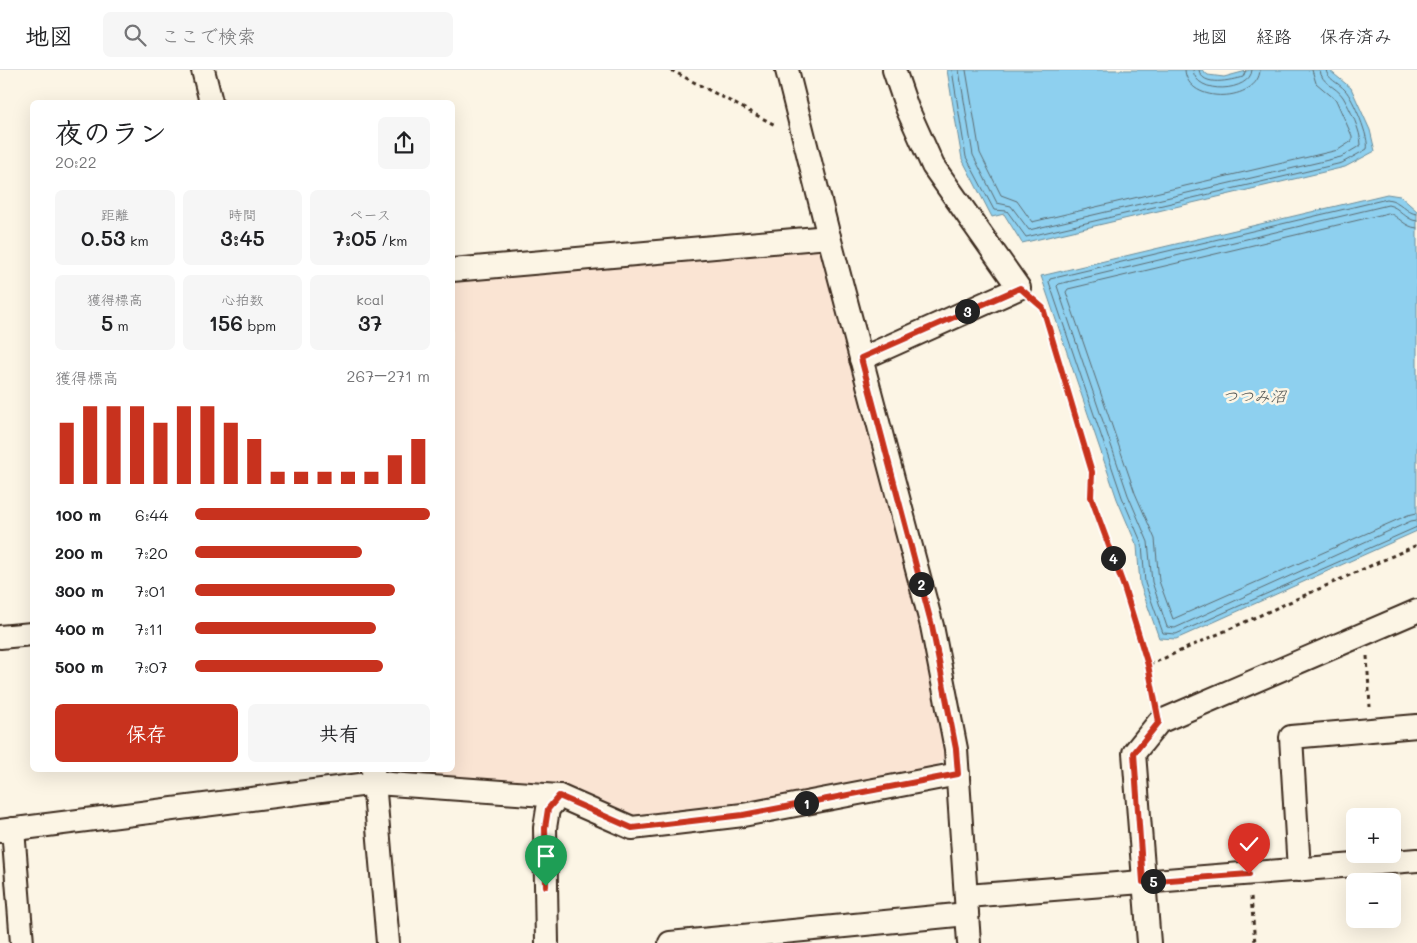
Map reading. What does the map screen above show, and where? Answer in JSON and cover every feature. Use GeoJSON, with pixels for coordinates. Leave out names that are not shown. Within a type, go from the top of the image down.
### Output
{"type":"FeatureCollection","features":[{"type":"Feature","properties":{"kind":"street"},"geometry":{"type":"LineString","coordinates":[[204,70],[209,100]]}},
{"type":"Feature","properties":{"kind":"street"},"geometry":{"type":"LineString","coordinates":[[787,70],[829,237],[932,626],[956,749],[969,943]]}},
{"type":"Feature","properties":{"kind":"street"},"geometry":{"type":"LineString","coordinates":[[861,358],[1020,288],[933,166],[894,70]]}},
{"type":"Feature","properties":{"kind":"street"},"geometry":{"type":"LineString","coordinates":[[455,270],[829,237]]}},
{"type":"Feature","properties":{"kind":"street"},"geometry":{"type":"LineString","coordinates":[[1149,943],[1134,753],[1159,722],[1417,611]]}},
{"type":"Feature","properties":{"kind":"street"},"geometry":{"type":"LineString","coordinates":[[0,637],[30,634]]}},
{"type":"Feature","properties":{"kind":"street"},"geometry":{"type":"LineString","coordinates":[[1299,870],[1291,737],[1417,726]]}},
{"type":"Feature","properties":{"kind":"street"},"geometry":{"type":"LineString","coordinates":[[22,943],[3,828],[374,776],[559,796],[632,828],[743,815],[958,774]]}},
{"type":"Feature","properties":{"kind":"street"},"geometry":{"type":"LineString","coordinates":[[374,776],[388,943]]}},
{"type":"Feature","properties":{"kind":"street"},"geometry":{"type":"LineString","coordinates":[[547,943],[545,828],[548,809],[559,796]]}},
{"type":"Feature","properties":{"kind":"street"},"geometry":{"type":"LineString","coordinates":[[670,943],[1143,882],[1417,860]]}},
{"type":"Feature","properties":{"kind":"path"},"geometry":{"type":"LineString","coordinates":[[671,70],[806,141]]}},
{"type":"Feature","properties":{"kind":"path"},"geometry":{"type":"LineString","coordinates":[[1020,288],[1043,308],[1092,472],[1091,497],[1124,587],[1148,665],[1159,722]]}},
{"type":"Feature","properties":{"kind":"path"},"geometry":{"type":"LineString","coordinates":[[1148,665],[1417,545]]}},
{"type":"Feature","properties":{"kind":"path"},"geometry":{"type":"LineString","coordinates":[[1366,633],[1372,730]]}},
{"type":"Feature","properties":{"kind":"path"},"geometry":{"type":"LineString","coordinates":[[1249,874],[1256,943]]}},
{"type":"Feature","properties":{"kind":"shaded area"},"geometry":{"type":"Polygon","coordinates":[[[816,245],[828,255],[926,630],[949,752],[934,769],[744,804],[633,816],[557,784],[406,774],[402,772],[455,772],[455,276],[816,245]]]}},
{"type":"Feature","properties":{"kind":"water"},"geometry":{"type":"Polygon","coordinates":[[[947,70],[1202,70],[1208,75],[1224,77],[1250,70],[1329,70],[1351,88],[1370,130],[1375,151],[1345,167],[1022,243],[1004,214],[992,217],[962,159],[947,70]]]}},
{"type":"Feature","properties":{"kind":"water","name":"つつみ沼"},"geometry":{"type":"Polygon","coordinates":[[[1387,194],[1400,196],[1417,211],[1417,531],[1176,639],[1159,638],[1140,584],[1137,546],[1117,499],[1041,276],[1387,194]]]}},
{"type":"Feature","properties":{"kind":"route"},"geometry":{"type":"LineString","coordinates":[[546,886],[545,828],[548,809],[559,796],[632,828],[743,815],[958,774],[956,749],[932,626],[861,358],[1020,288],[1043,308],[1092,472],[1091,497],[1124,587],[1148,665],[1159,722],[1134,753],[1143,882],[1249,874]]}}]}
